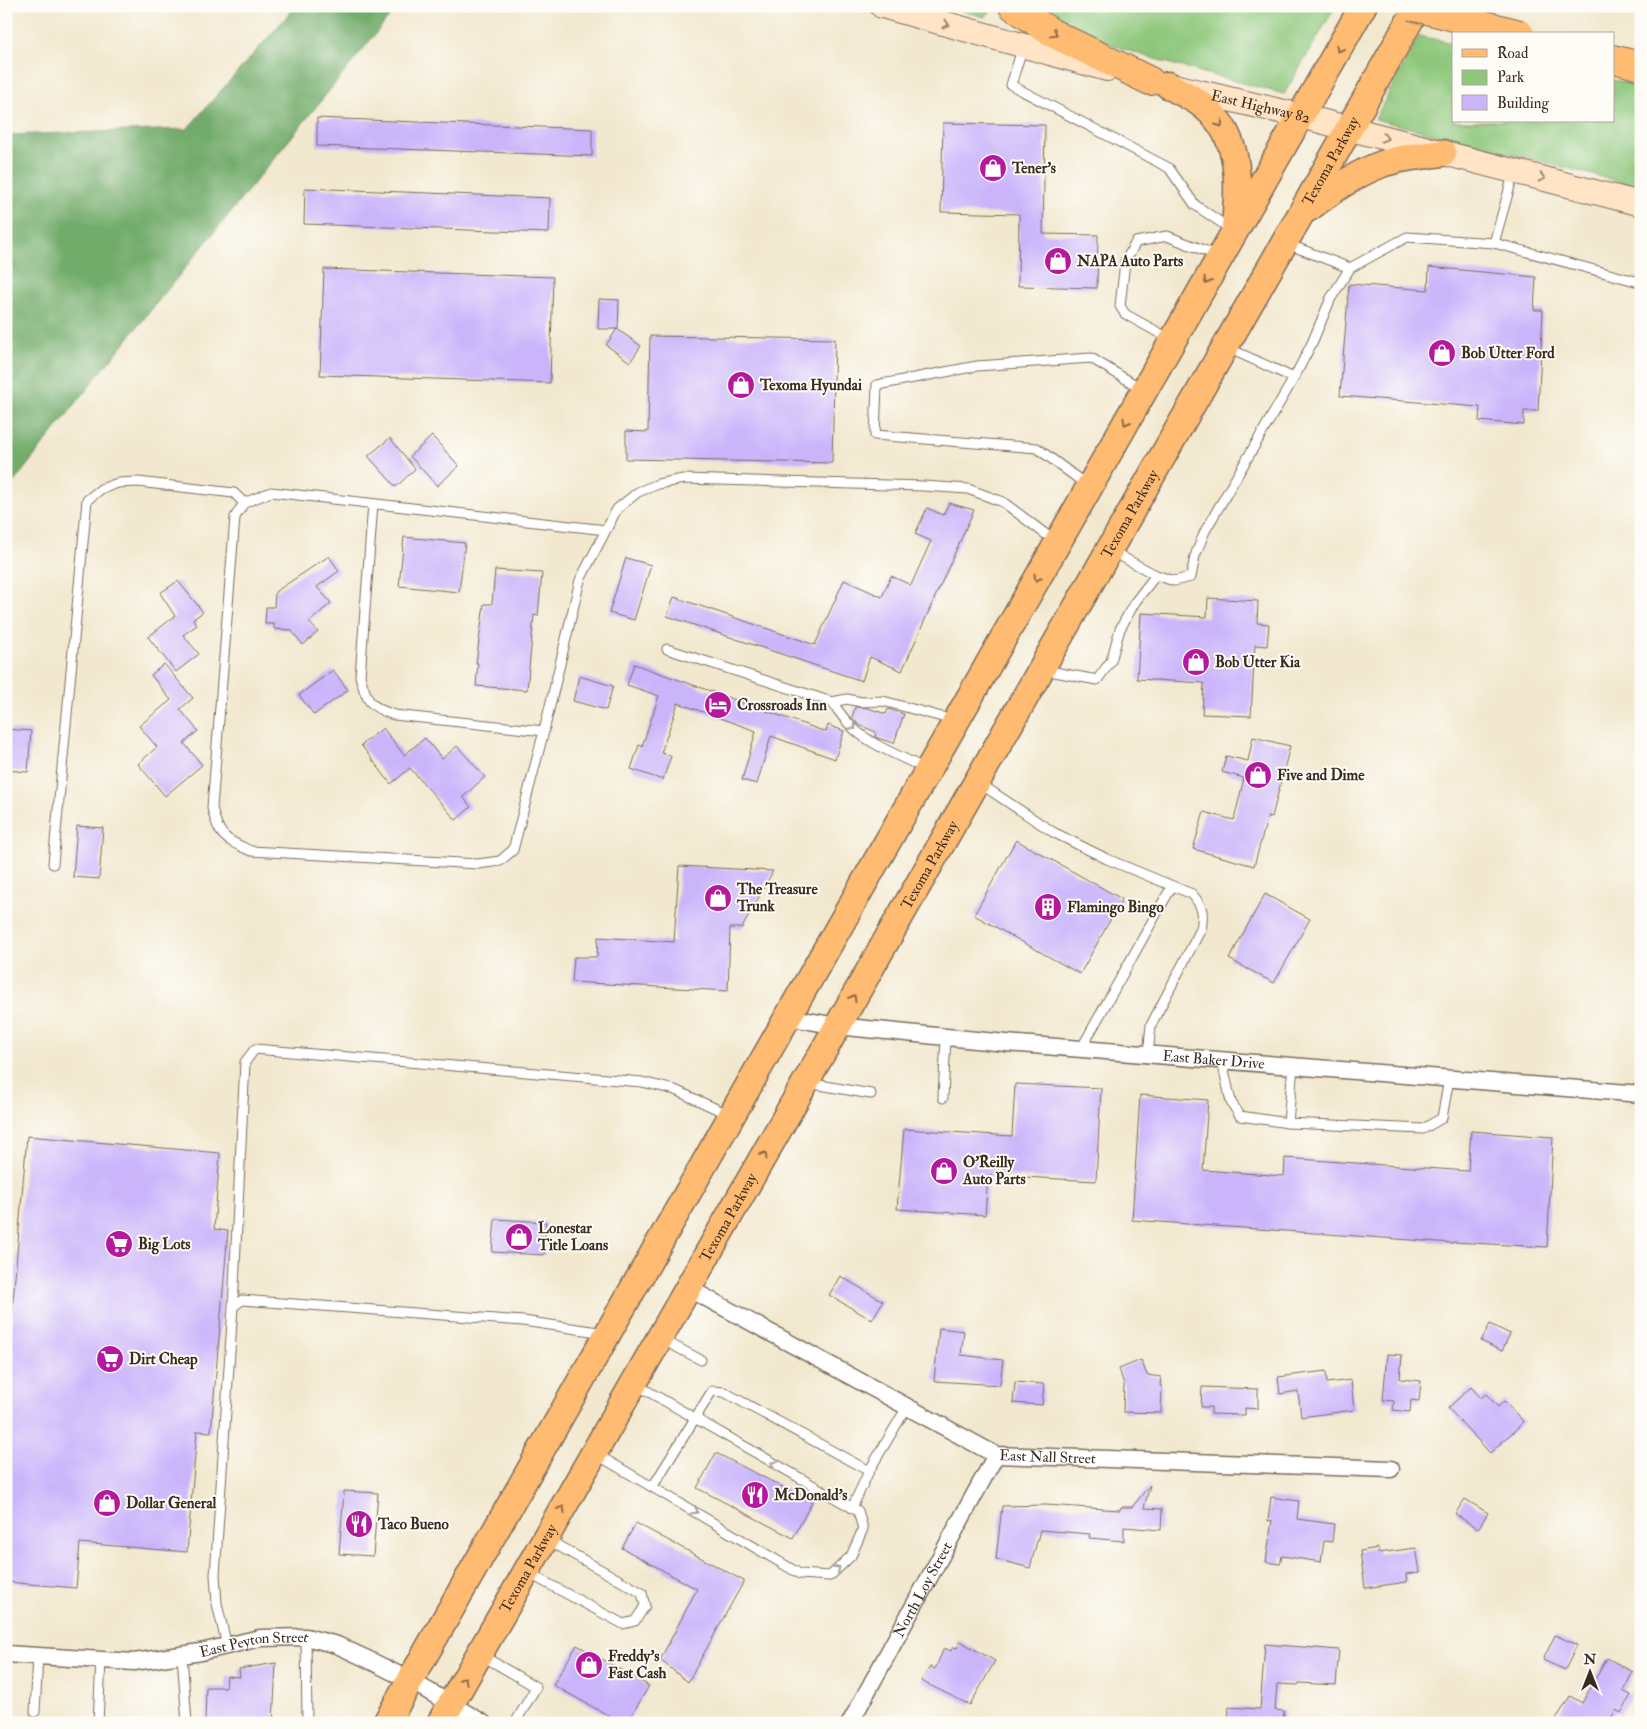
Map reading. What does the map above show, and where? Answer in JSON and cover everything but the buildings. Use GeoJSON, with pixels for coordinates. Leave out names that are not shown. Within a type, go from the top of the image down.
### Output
{"type":"FeatureCollection","features":[{"type":"Feature","properties":{"kind":"highway"},"geometry":{"type":"LineString","coordinates":[[1014,6],[1052,33],[1159,83]]}},
{"type":"Feature","properties":{"kind":"highway"},"geometry":{"type":"LineString","coordinates":[[1410,6],[1512,32]]}},
{"type":"Feature","properties":{"kind":"highway"},"geometry":{"type":"LineString","coordinates":[[1614,59],[1641,66]]}},
{"type":"Feature","properties":{"kind":"main road","name":"East Highway 82"},"geometry":{"type":"LineString","coordinates":[[882,6],[1159,83],[1301,116],[1641,204]]}},
{"type":"Feature","properties":{"kind":"main road"},"geometry":{"type":"LineString","coordinates":[[386,1723],[1363,6]]}},
{"type":"Feature","properties":{"kind":"main road","name":"Texoma Parkway"},"geometry":{"type":"LineString","coordinates":[[445,1714],[1285,243],[1418,6]]}},
{"type":"Feature","properties":{"kind":"main road"},"geometry":{"type":"LineString","coordinates":[[1159,83],[1200,103],[1219,122],[1231,142],[1237,168],[1238,197],[1234,232]]}},
{"type":"Feature","properties":{"kind":"main road"},"geometry":{"type":"LineString","coordinates":[[1302,212],[1356,176],[1382,164],[1405,158],[1443,153]]}},
{"type":"Feature","properties":{"kind":"street","name":"East Baker Drive"},"geometry":{"type":"LineString","coordinates":[[787,1017],[837,1026],[1081,1050],[1641,1094]]}},
{"type":"Feature","properties":{"kind":"street","name":"East Nall Street"},"geometry":{"type":"LineString","coordinates":[[688,1288],[996,1455],[1391,1469]]}},
{"type":"Feature","properties":{"kind":"street","name":"North Loy Street"},"geometry":{"type":"LineString","coordinates":[[850,1723],[996,1455]]}},
{"type":"Feature","properties":{"kind":"street","name":"East Peyton Street"},"geometry":{"type":"LineString","coordinates":[[6,1654],[134,1662],[182,1655],[260,1638],[306,1637],[337,1645],[411,1681],[445,1714],[483,1723]]}},
{"type":"Feature","properties":{"kind":"lane"},"geometry":{"type":"LineString","coordinates":[[1024,46],[1011,85],[1169,168],[1195,205],[1234,232]]}},
{"type":"Feature","properties":{"kind":"lane"},"geometry":{"type":"LineString","coordinates":[[1494,243],[1514,171]]}},
{"type":"Feature","properties":{"kind":"lane"},"geometry":{"type":"LineString","coordinates":[[1173,340],[1125,314],[1120,306],[1125,262],[1136,242],[1167,236],[1220,256]]}},
{"type":"Feature","properties":{"kind":"lane"},"geometry":{"type":"LineString","coordinates":[[1109,550],[1156,575],[1174,581],[1191,577],[1195,556],[1206,531],[1294,378],[1312,343],[1331,298],[1350,268],[1407,236],[1494,243],[1639,282],[1641,275]]}},
{"type":"Feature","properties":{"kind":"lane"},"geometry":{"type":"LineString","coordinates":[[1285,243],[1350,268]]}},
{"type":"Feature","properties":{"kind":"lane"},"geometry":{"type":"LineString","coordinates":[[1225,347],[1294,378]]}},
{"type":"Feature","properties":{"kind":"lane"},"geometry":{"type":"LineString","coordinates":[[1089,487],[1037,448],[875,434],[877,385],[977,366],[1091,358],[1144,390]]}},
{"type":"Feature","properties":{"kind":"lane"},"geometry":{"type":"LineString","coordinates":[[606,530],[271,492],[244,503],[236,516],[212,808],[217,828],[229,841],[251,852],[478,864],[500,861],[512,850],[544,731],[580,580],[617,510],[638,492],[658,484],[683,479],[702,479],[968,488],[1002,502],[1057,542]]}},
{"type":"Feature","properties":{"kind":"lane"},"geometry":{"type":"LineString","coordinates":[[53,864],[87,500],[101,488],[118,483],[138,482],[234,493],[244,503]]}},
{"type":"Feature","properties":{"kind":"lane"},"geometry":{"type":"LineString","coordinates":[[372,504],[360,676],[366,697],[377,709],[394,714],[544,731]]}},
{"type":"Feature","properties":{"kind":"lane"},"geometry":{"type":"LineString","coordinates":[[1041,669],[1097,680],[1111,660],[1120,629],[1135,602],[1156,575]]}},
{"type":"Feature","properties":{"kind":"lane"},"geometry":{"type":"LineString","coordinates":[[667,649],[832,702],[848,699],[861,702],[883,701],[956,721]]}},
{"type":"Feature","properties":{"kind":"lane"},"geometry":{"type":"LineString","coordinates":[[832,702],[854,730],[928,770]]}},
{"type":"Feature","properties":{"kind":"lane"},"geometry":{"type":"LineString","coordinates":[[977,781],[1047,829],[1107,860],[1192,894],[1200,903],[1203,916],[1201,929],[1151,1025],[1148,1055]]}},
{"type":"Feature","properties":{"kind":"lane"},"geometry":{"type":"LineString","coordinates":[[1081,1050],[1172,886]]}},
{"type":"Feature","properties":{"kind":"lane"},"geometry":{"type":"LineString","coordinates":[[943,1098],[946,1037]]}},
{"type":"Feature","properties":{"kind":"lane"},"geometry":{"type":"LineString","coordinates":[[227,1646],[217,1604],[215,1575],[233,1307],[245,1062],[255,1049],[642,1082],[675,1090],[731,1115]]}},
{"type":"Feature","properties":{"kind":"lane"},"geometry":{"type":"LineString","coordinates":[[1222,1061],[1231,1102],[1240,1116],[1288,1123],[1423,1128],[1442,1118],[1449,1079]]}},
{"type":"Feature","properties":{"kind":"lane"},"geometry":{"type":"LineString","coordinates":[[1288,1123],[1292,1066]]}},
{"type":"Feature","properties":{"kind":"lane"},"geometry":{"type":"LineString","coordinates":[[805,1082],[871,1094]]}},
{"type":"Feature","properties":{"kind":"lane"},"geometry":{"type":"LineString","coordinates":[[233,1307],[242,1300],[523,1321],[607,1334]]}},
{"type":"Feature","properties":{"kind":"lane"},"geometry":{"type":"LineString","coordinates":[[659,1338],[701,1360]]}},
{"type":"Feature","properties":{"kind":"lane"},"geometry":{"type":"LineString","coordinates":[[594,1453],[800,1574],[830,1576],[851,1556],[863,1529],[858,1511],[634,1383]]}},
{"type":"Feature","properties":{"kind":"lane"},"geometry":{"type":"LineString","coordinates":[[653,1486],[712,1391],[724,1392],[870,1471]]}},
{"type":"Feature","properties":{"kind":"lane"},"geometry":{"type":"LineString","coordinates":[[852,1508],[870,1471],[907,1407]]}},
{"type":"Feature","properties":{"kind":"lane"},"geometry":{"type":"LineString","coordinates":[[526,1572],[623,1624],[635,1621],[644,1606],[642,1593],[545,1539]]}},
{"type":"Feature","properties":{"kind":"lane"},"geometry":{"type":"LineString","coordinates":[[306,1637],[307,1723]]}},
{"type":"Feature","properties":{"kind":"lane"},"geometry":{"type":"LineString","coordinates":[[479,1654],[536,1688],[515,1723]]}},
{"type":"Feature","properties":{"kind":"lane"},"geometry":{"type":"LineString","coordinates":[[182,1655],[187,1723]]}},
{"type":"Feature","properties":{"kind":"lane"},"geometry":{"type":"LineString","coordinates":[[35,1712],[38,1656]]}},
{"type":"Feature","properties":{"kind":"lane"},"geometry":{"type":"LineString","coordinates":[[98,1723],[101,1660]]}},
{"type":"Feature","properties":{"kind":"green space"},"geometry":{"type":"Polygon","coordinates":[[[296,6],[398,6],[95,379],[6,492],[6,135],[187,129],[296,6]]]}},
{"type":"Feature","properties":{"kind":"green space"},"geometry":{"type":"Polygon","coordinates":[[[943,6],[992,6],[985,17],[943,6]]]}},
{"type":"Feature","properties":{"kind":"green space"},"geometry":{"type":"Polygon","coordinates":[[[1034,6],[1317,6],[1333,11],[1284,94],[1129,51],[1079,31],[1034,6]]]}},
{"type":"Feature","properties":{"kind":"green space"},"geometry":{"type":"Polygon","coordinates":[[[1419,36],[1452,43],[1452,122],[1614,122],[1614,80],[1641,86],[1641,187],[1375,119],[1419,36]]]}},
{"type":"Feature","properties":{"kind":"place","name":"Tener's"},"geometry":{"type":"Point","coordinates":[993,168]}},
{"type":"Feature","properties":{"kind":"place","name":"NAPA Auto Parts"},"geometry":{"type":"Point","coordinates":[1058,261]}},
{"type":"Feature","properties":{"kind":"place","name":"Bob Utter Ford"},"geometry":{"type":"Point","coordinates":[1442,353]}},
{"type":"Feature","properties":{"kind":"place","name":"Texoma Hyundai"},"geometry":{"type":"Point","coordinates":[741,385]}},
{"type":"Feature","properties":{"kind":"place","name":"Bob Utter Kia"},"geometry":{"type":"Point","coordinates":[1196,662]}},
{"type":"Feature","properties":{"kind":"place","name":"Crossroads Inn"},"geometry":{"type":"Point","coordinates":[718,705]}},
{"type":"Feature","properties":{"kind":"place","name":"Five and Dime"},"geometry":{"type":"Point","coordinates":[1258,775]}},
{"type":"Feature","properties":{"kind":"place","name":"The Treasure Trunk"},"geometry":{"type":"Point","coordinates":[718,898]}},
{"type":"Feature","properties":{"kind":"place","name":"Flamingo Bingo"},"geometry":{"type":"Point","coordinates":[1048,907]}},
{"type":"Feature","properties":{"kind":"place","name":"O'Reilly Auto Parts"},"geometry":{"type":"Point","coordinates":[944,1171]}},
{"type":"Feature","properties":{"kind":"place","name":"Lonestar Title Loans"},"geometry":{"type":"Point","coordinates":[519,1237]}},
{"type":"Feature","properties":{"kind":"place","name":"Big Lots"},"geometry":{"type":"Point","coordinates":[119,1244]}},
{"type":"Feature","properties":{"kind":"place","name":"Dirt Cheap"},"geometry":{"type":"Point","coordinates":[110,1359]}},
{"type":"Feature","properties":{"kind":"place","name":"McDonald's"},"geometry":{"type":"Point","coordinates":[755,1495]}},
{"type":"Feature","properties":{"kind":"place","name":"Dollar General"},"geometry":{"type":"Point","coordinates":[107,1503]}},
{"type":"Feature","properties":{"kind":"place","name":"Taco Bueno"},"geometry":{"type":"Point","coordinates":[359,1524]}},
{"type":"Feature","properties":{"kind":"place","name":"Freddy's Fast Cash"},"geometry":{"type":"Point","coordinates":[589,1665]}}]}
